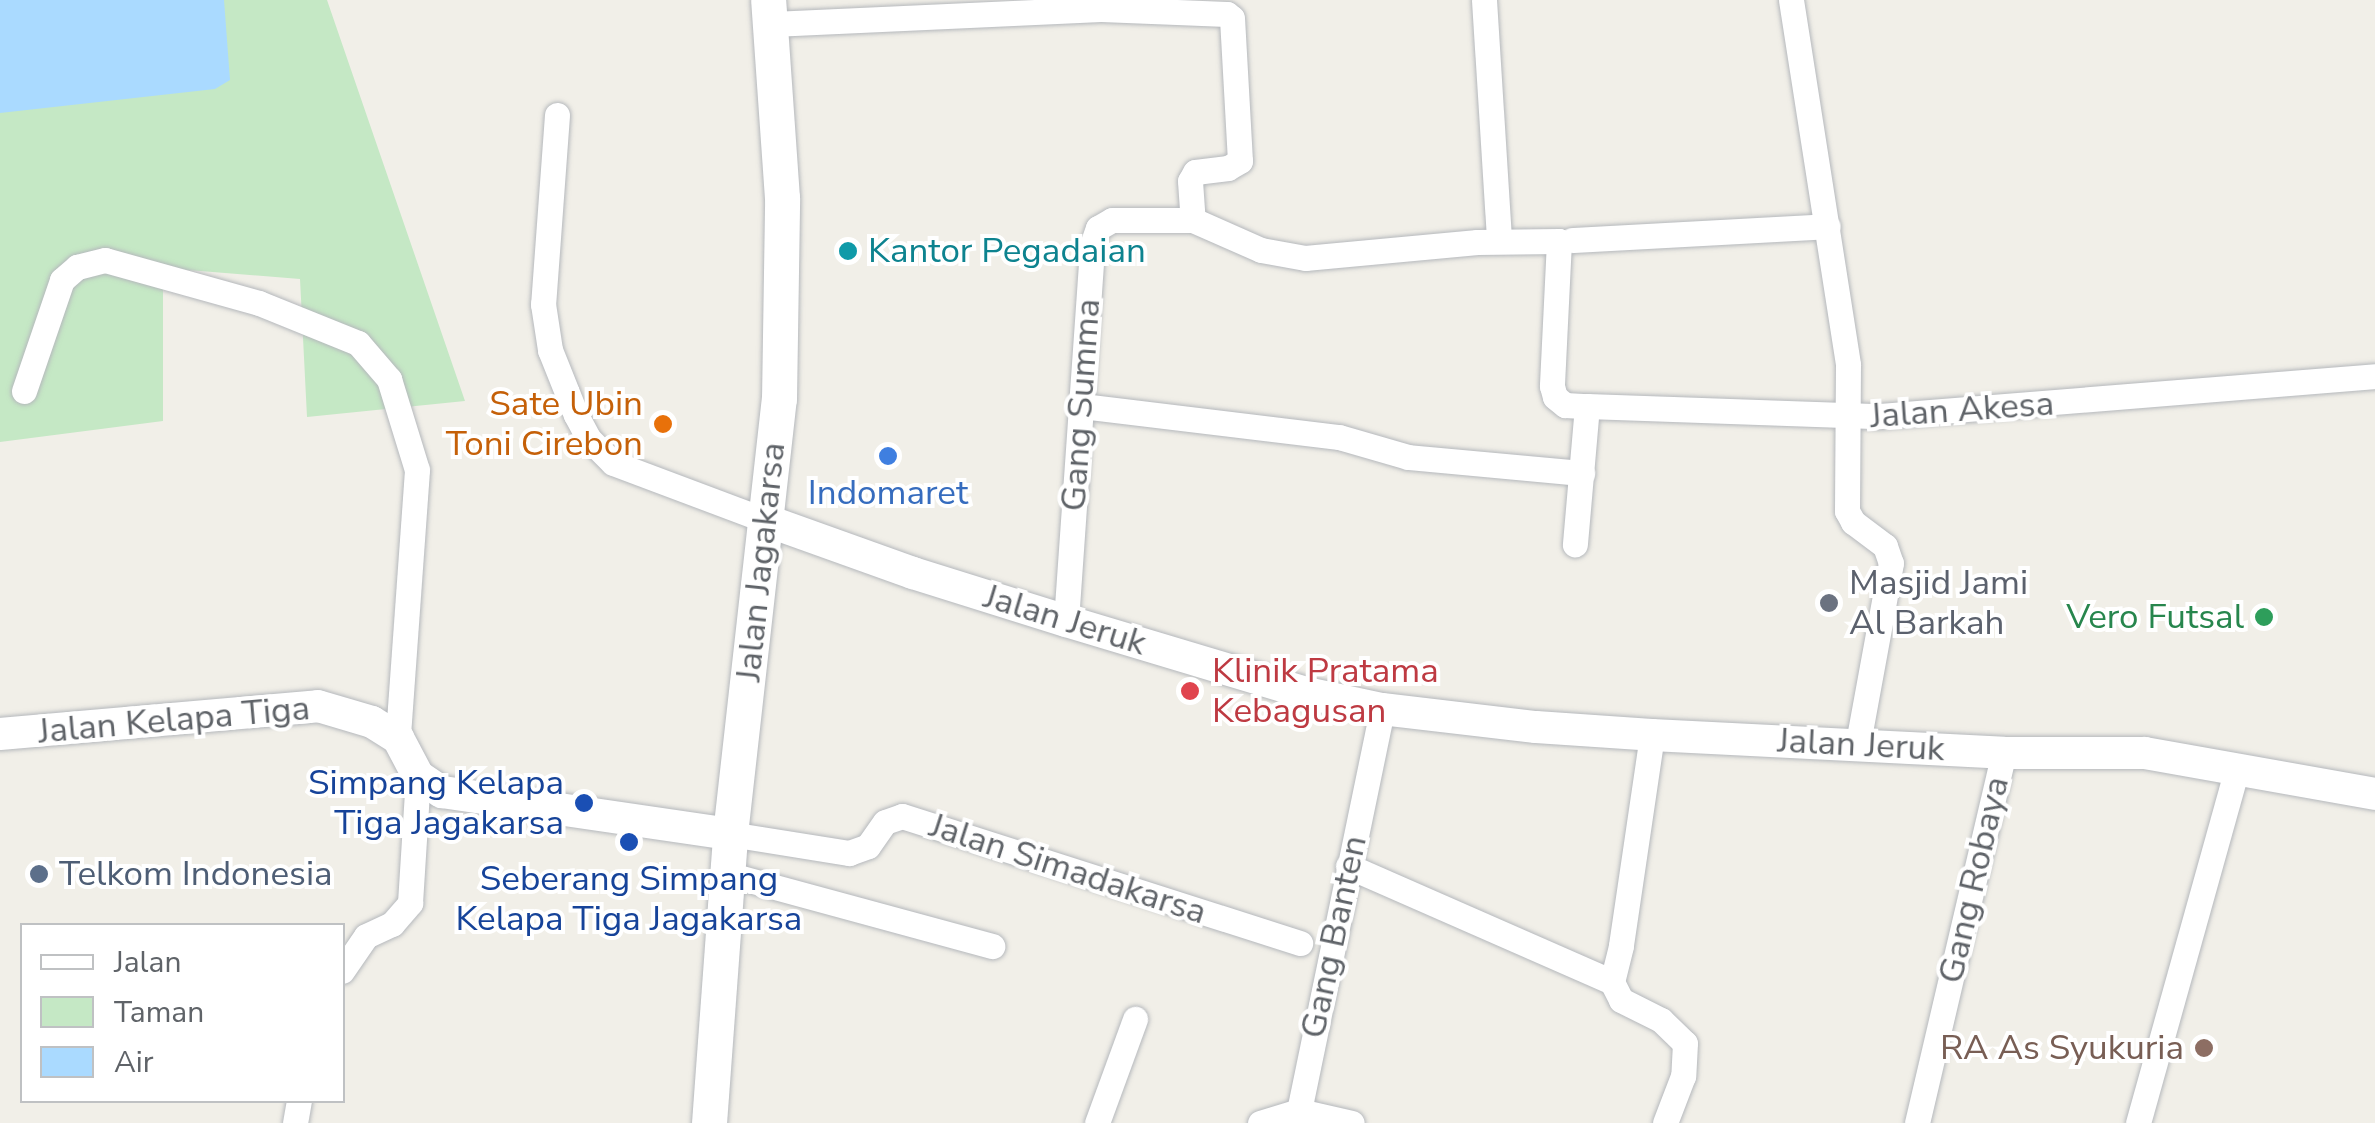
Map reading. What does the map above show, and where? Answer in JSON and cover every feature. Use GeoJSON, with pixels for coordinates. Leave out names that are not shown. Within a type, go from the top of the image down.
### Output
{"type":"FeatureCollection","features":[{"type":"Feature","properties":{"kind":"main road","name":"Jalan Jagakarsa"},"geometry":{"type":"LineString","coordinates":[[709,1123],[726,874],[779,398],[782,283],[770,12]]}},
{"type":"Feature","properties":{"kind":"street"},"geometry":{"type":"LineString","coordinates":[[1484,0],[1500,241]]}},
{"type":"Feature","properties":{"kind":"street","name":"Jalan Akesa"},"geometry":{"type":"LineString","coordinates":[[1791,0],[1848,365],[1850,417],[1975,411],[2375,376]]}},
{"type":"Feature","properties":{"kind":"street"},"geometry":{"type":"LineString","coordinates":[[770,12],[1221,11],[1232,18],[1240,162],[1195,172],[1190,181],[1193,220],[1261,250],[1305,258],[1500,241],[1559,241],[1552,386],[1555,397],[1565,404],[1850,417],[1847,510],[1852,522],[1885,546],[1891,563],[1858,743]]}},
{"type":"Feature","properties":{"kind":"street","name":"Jalan Jeruk"},"geometry":{"type":"LineString","coordinates":[[556,115],[544,304],[550,350],[588,438],[613,464],[913,573],[1306,694],[1382,709],[1536,727],[1652,734],[2004,753],[2145,753],[2375,794]]}},
{"type":"Feature","properties":{"kind":"street","name":"Gang Summa"},"geometry":{"type":"LineString","coordinates":[[1066,621],[1092,245],[1098,228],[1112,220],[1193,220]]}},
{"type":"Feature","properties":{"kind":"street"},"geometry":{"type":"LineString","coordinates":[[1572,240],[1828,226]]}},
{"type":"Feature","properties":{"kind":"street"},"geometry":{"type":"LineString","coordinates":[[24,391],[62,280],[77,267],[105,260],[259,303],[358,343],[389,378],[417,470],[398,738],[418,776],[442,792],[468,798],[730,834]]}},
{"type":"Feature","properties":{"kind":"street"},"geometry":{"type":"LineString","coordinates":[[1082,406],[1339,436],[1408,457],[1582,473]]}},
{"type":"Feature","properties":{"kind":"street"},"geometry":{"type":"LineString","coordinates":[[1575,544],[1587,406]]}},
{"type":"Feature","properties":{"kind":"street","name":"Jalan Kelapa Tiga"},"geometry":{"type":"LineString","coordinates":[[0,734],[318,706],[372,722],[398,738]]}},
{"type":"Feature","properties":{"kind":"street","name":"Gang Banten"},"geometry":{"type":"LineString","coordinates":[[1298,1112],[1382,709]]}},
{"type":"Feature","properties":{"kind":"street"},"geometry":{"type":"LineString","coordinates":[[1652,734],[1612,982],[1621,1000],[1661,1020],[1685,1044],[1683,1076],[1666,1123]]}},
{"type":"Feature","properties":{"kind":"street","name":"Gang Robaya"},"geometry":{"type":"LineString","coordinates":[[1917,1123],[2004,753]]}},
{"type":"Feature","properties":{"kind":"street"},"geometry":{"type":"LineString","coordinates":[[2138,1123],[2237,769]]}},
{"type":"Feature","properties":{"kind":"street"},"geometry":{"type":"LineString","coordinates":[[345,967],[366,936],[392,924],[410,903],[418,776]]}},
{"type":"Feature","properties":{"kind":"street","name":"Jalan Simadakarsa"},"geometry":{"type":"LineString","coordinates":[[730,834],[849,854],[868,846],[884,822],[902,816],[1300,943]]}},
{"type":"Feature","properties":{"kind":"street"},"geometry":{"type":"LineString","coordinates":[[1348,866],[1612,982]]}},
{"type":"Feature","properties":{"kind":"street"},"geometry":{"type":"LineString","coordinates":[[726,874],[992,946]]}},
{"type":"Feature","properties":{"kind":"street"},"geometry":{"type":"LineString","coordinates":[[1097,1123],[1135,1019]]}},
{"type":"Feature","properties":{"kind":"street"},"geometry":{"type":"LineString","coordinates":[[1260,1123],[1298,1112],[1342,1122]]}},
{"type":"Feature","properties":{"kind":"green space"},"geometry":{"type":"Polygon","coordinates":[[[80,0],[327,0],[465,401],[307,417],[300,279],[163,268],[163,421],[0,442],[0,35],[80,0]]]}},
{"type":"Feature","properties":{"kind":"water"},"geometry":{"type":"Polygon","coordinates":[[[0,0],[224,0],[230,80],[215,89],[0,113],[0,0]]]}},
{"type":"Feature","properties":{"kind":"place","name":"Kantor Pegadaian"},"geometry":{"type":"Point","coordinates":[848,251]}},
{"type":"Feature","properties":{"kind":"place","name":"Sate Ubin Toni Cirebon"},"geometry":{"type":"Point","coordinates":[663,424]}},
{"type":"Feature","properties":{"kind":"place","name":"Indomaret"},"geometry":{"type":"Point","coordinates":[888,456]}},
{"type":"Feature","properties":{"kind":"place","name":"Masjid Jami Al Barkah"},"geometry":{"type":"Point","coordinates":[1829,603]}},
{"type":"Feature","properties":{"kind":"place","name":"Vero Futsal"},"geometry":{"type":"Point","coordinates":[2264,617]}},
{"type":"Feature","properties":{"kind":"place","name":"Klinik Pratama Kebagusan"},"geometry":{"type":"Point","coordinates":[1190,691]}},
{"type":"Feature","properties":{"kind":"place","name":"Simpang Kelapa Tiga Jagakarsa"},"geometry":{"type":"Point","coordinates":[584,803]}},
{"type":"Feature","properties":{"kind":"place","name":"Seberang Simpang Kelapa Tiga Jagakarsa"},"geometry":{"type":"Point","coordinates":[629,842]}},
{"type":"Feature","properties":{"kind":"place","name":"Telkom Indonesia"},"geometry":{"type":"Point","coordinates":[39,874]}},
{"type":"Feature","properties":{"kind":"place","name":"RA As Syukuria"},"geometry":{"type":"Point","coordinates":[2204,1048]}}]}
